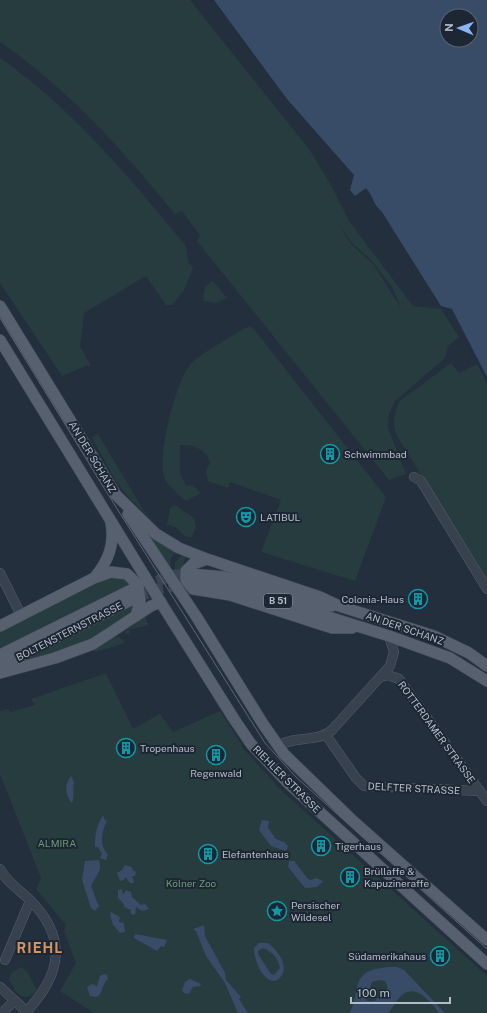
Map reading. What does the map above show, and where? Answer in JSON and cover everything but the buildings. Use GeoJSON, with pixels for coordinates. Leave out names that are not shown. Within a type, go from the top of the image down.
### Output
{"type":"FeatureCollection","features":[{"type":"Feature","properties":{"kind":"main road","name":"AN DER SCHANZ"},"geometry":{"type":"LineString","coordinates":[[0,306],[116,495],[156,534],[179,548],[207,559],[320,597],[339,606],[417,630],[470,653],[487,666]]}},
{"type":"Feature","properties":{"kind":"main road","name":"AN DER SCHANZ"},"geometry":{"type":"LineString","coordinates":[[0,340],[108,515]]}},
{"type":"Feature","properties":{"kind":"main road","name":"RIEHLER STRASSE"},"geometry":{"type":"LineString","coordinates":[[116,495],[196,616],[278,746],[303,773],[351,819],[487,940]]}},
{"type":"Feature","properties":{"kind":"main road","name":"RIEHLER STRASSE"},"geometry":{"type":"LineString","coordinates":[[108,515],[234,719],[258,753],[289,784],[487,964]]}},
{"type":"Feature","properties":{"kind":"main road"},"geometry":{"type":"LineString","coordinates":[[94,578],[105,565],[113,543],[108,515]]}},
{"type":"Feature","properties":{"kind":"main road","name":"AN DER SCHANZ"},"geometry":{"type":"LineString","coordinates":[[207,559],[188,566],[185,575],[189,585],[193,589],[230,595],[332,628],[364,628]]}},
{"type":"Feature","properties":{"kind":"main road"},"geometry":{"type":"LineString","coordinates":[[0,626],[94,578],[112,572],[119,572],[133,579],[140,592],[140,600],[136,616]]}},
{"type":"Feature","properties":{"kind":"main road","name":"AN DER SCHANZ"},"geometry":{"type":"LineString","coordinates":[[339,606],[317,604],[225,577],[191,578],[229,586],[407,642],[450,658],[473,670],[487,681]]}},
{"type":"Feature","properties":{"kind":"main road"},"geometry":{"type":"LineString","coordinates":[[196,616],[197,602],[200,597],[207,592]]}},
{"type":"Feature","properties":{"kind":"main road","name":"BOLTENSTERNSTRASSE"},"geometry":{"type":"LineString","coordinates":[[0,655],[136,593],[0,666]]}},
{"type":"Feature","properties":{"kind":"main road","name":"BOLTENSTERNSTRASSE"},"geometry":{"type":"LineString","coordinates":[[0,673],[56,658],[93,644],[136,616],[161,602]]}},
{"type":"Feature","properties":{"kind":"main road"},"geometry":{"type":"LineString","coordinates":[[407,642],[419,642],[421,639],[421,634],[417,630]]}},
{"type":"Feature","properties":{"kind":"street"},"geometry":{"type":"LineString","coordinates":[[414,477],[421,481],[487,589]]}},
{"type":"Feature","properties":{"kind":"street"},"geometry":{"type":"LineString","coordinates":[[0,573],[21,615]]}},
{"type":"Feature","properties":{"kind":"street"},"geometry":{"type":"LineString","coordinates":[[278,746],[291,740],[326,735],[381,678],[390,666],[394,652],[389,636]]}},
{"type":"Feature","properties":{"kind":"street","name":"ROTTERDAMER STRASSE"},"geometry":{"type":"LineString","coordinates":[[381,678],[388,675],[399,679],[487,801]]}},
{"type":"Feature","properties":{"kind":"street","name":"DELFTER STRASSE"},"geometry":{"type":"LineString","coordinates":[[326,735],[356,778],[364,786],[480,792]]}},
{"type":"Feature","properties":{"kind":"street"},"geometry":{"type":"LineString","coordinates":[[0,869],[6,878],[30,900],[49,926],[54,936],[57,950],[55,963],[48,984],[39,998],[26,1012],[0,987]]}},
{"type":"Feature","properties":{"kind":"street"},"geometry":{"type":"LineString","coordinates":[[6,957],[30,900]]}},
{"type":"Feature","properties":{"kind":"street"},"geometry":{"type":"LineString","coordinates":[[2,1013],[14,1001]]}},
{"type":"Feature","properties":{"kind":"green space"},"geometry":{"type":"Polygon","coordinates":[[[0,0],[190,0],[309,149],[331,185],[349,221],[413,306],[441,309],[459,337],[448,346],[445,358],[395,401],[389,414],[388,428],[406,474],[389,480],[197,241],[200,235],[182,211],[175,214],[115,144],[72,100],[25,60],[0,42],[0,0]],[[338,223],[351,244],[373,264],[401,308],[392,287],[372,261],[352,243],[338,223]]]}},
{"type":"Feature","properties":{"kind":"green space"},"geometry":{"type":"Polygon","coordinates":[[[0,58],[52,99],[122,170],[186,246],[188,261],[193,268],[184,290],[172,305],[166,305],[146,276],[84,313],[80,347],[91,366],[86,366],[62,376],[0,283],[0,58]]]}},
{"type":"Feature","properties":{"kind":"green space"},"geometry":{"type":"Polygon","coordinates":[[[213,281],[227,298],[216,303],[203,301],[205,286],[213,281]]]}},
{"type":"Feature","properties":{"kind":"green space"},"geometry":{"type":"Polygon","coordinates":[[[250,327],[253,328],[386,497],[355,581],[261,552],[281,500],[230,482],[228,488],[208,481],[206,471],[210,463],[206,454],[199,449],[180,445],[180,473],[186,486],[192,485],[201,493],[186,501],[173,490],[165,480],[163,452],[165,436],[179,386],[190,365],[207,351],[243,329],[250,327]]]}},
{"type":"Feature","properties":{"kind":"green space"},"geometry":{"type":"Polygon","coordinates":[[[451,363],[459,373],[477,364],[487,384],[487,582],[396,434],[394,425],[396,409],[400,401],[451,363]]]}},
{"type":"Feature","properties":{"kind":"green space"},"geometry":{"type":"Polygon","coordinates":[[[98,434],[144,511],[158,526],[130,499],[116,481],[92,438],[98,434]]]}},
{"type":"Feature","properties":{"kind":"green space"},"geometry":{"type":"Polygon","coordinates":[[[175,505],[194,518],[196,527],[191,538],[187,537],[171,525],[167,525],[170,508],[175,505]]]}},
{"type":"Feature","properties":{"kind":"green space"},"geometry":{"type":"Polygon","coordinates":[[[140,525],[176,551],[171,558],[170,572],[140,525]]]}},
{"type":"Feature","properties":{"kind":"green space"},"geometry":{"type":"Polygon","coordinates":[[[182,554],[186,556],[182,569],[175,570],[175,563],[182,554]]]}},
{"type":"Feature","properties":{"kind":"green space"},"geometry":{"type":"Polygon","coordinates":[[[123,575],[133,585],[0,651],[0,630],[103,577],[123,575]]]}},
{"type":"Feature","properties":{"kind":"green space"},"geometry":{"type":"Polygon","coordinates":[[[136,602],[131,613],[88,644],[3,668],[136,602]]]}},
{"type":"Feature","properties":{"kind":"green space"},"geometry":{"type":"Polygon","coordinates":[[[145,616],[148,625],[129,630],[130,635],[124,633],[145,616]]]}},
{"type":"Feature","properties":{"kind":"green space"},"geometry":{"type":"Polygon","coordinates":[[[119,636],[125,643],[95,652],[94,650],[119,636]]]}},
{"type":"Feature","properties":{"kind":"green space","name":"Kölner Zoo"},"geometry":{"type":"Polygon","coordinates":[[[106,673],[133,729],[160,714],[173,732],[220,711],[242,745],[241,746],[280,789],[487,976],[487,1013],[94,1013],[60,991],[76,963],[64,931],[66,925],[36,889],[41,878],[0,774],[0,711],[9,709],[10,712],[35,705],[31,699],[106,673]]]}},
{"type":"Feature","properties":{"kind":"green space"},"geometry":{"type":"Polygon","coordinates":[[[21,967],[27,971],[37,990],[28,997],[21,996],[14,990],[9,979],[11,973],[21,967]]]}},
{"type":"Feature","properties":{"kind":"water"},"geometry":{"type":"Polygon","coordinates":[[[214,0],[487,0],[487,377],[452,309],[441,306],[382,212],[376,206],[369,191],[366,188],[355,196],[350,190],[354,175],[287,99],[214,0]]]}},
{"type":"Feature","properties":{"kind":"water"},"geometry":{"type":"Polygon","coordinates":[[[71,776],[74,782],[72,803],[66,790],[67,783],[71,776]]]}},
{"type":"Feature","properties":{"kind":"water"},"geometry":{"type":"Polygon","coordinates":[[[104,816],[104,819],[107,821],[102,834],[102,843],[108,855],[106,860],[100,858],[102,854],[98,847],[95,847],[97,828],[102,817],[104,816]]]}},
{"type":"Feature","properties":{"kind":"water"},"geometry":{"type":"Polygon","coordinates":[[[262,820],[269,821],[268,828],[276,839],[284,842],[288,846],[286,851],[271,846],[259,830],[262,820]]]}},
{"type":"Feature","properties":{"kind":"water"},"geometry":{"type":"Polygon","coordinates":[[[99,860],[99,871],[91,886],[100,907],[98,907],[95,911],[91,908],[82,880],[85,861],[99,860]]]}},
{"type":"Feature","properties":{"kind":"water"},"geometry":{"type":"Polygon","coordinates":[[[289,861],[294,861],[308,879],[311,880],[316,878],[323,881],[317,887],[305,888],[288,867],[289,861]]]}},
{"type":"Feature","properties":{"kind":"water"},"geometry":{"type":"Polygon","coordinates":[[[125,865],[132,867],[132,869],[136,872],[135,876],[132,876],[134,882],[131,884],[125,877],[124,880],[120,881],[117,873],[122,870],[125,865]]]}},
{"type":"Feature","properties":{"kind":"water"},"geometry":{"type":"Polygon","coordinates":[[[122,889],[123,895],[126,890],[131,892],[132,897],[141,905],[145,904],[149,909],[142,911],[136,907],[135,915],[131,914],[131,910],[124,907],[124,904],[118,898],[118,890],[122,889]]]}},
{"type":"Feature","properties":{"kind":"water"},"geometry":{"type":"Polygon","coordinates":[[[111,912],[120,917],[119,922],[124,923],[125,932],[120,933],[113,925],[110,914],[111,912]]]}},
{"type":"Feature","properties":{"kind":"water"},"geometry":{"type":"Polygon","coordinates":[[[204,925],[205,936],[225,973],[226,980],[241,997],[239,999],[248,1013],[238,1013],[225,983],[206,956],[196,931],[193,929],[204,925]]]}},
{"type":"Feature","properties":{"kind":"water"},"geometry":{"type":"Polygon","coordinates":[[[135,934],[167,940],[164,947],[161,946],[157,951],[134,938],[135,934]]]}},
{"type":"Feature","properties":{"kind":"water"},"geometry":{"type":"Polygon","coordinates":[[[259,943],[268,943],[277,951],[284,967],[283,973],[275,981],[270,980],[262,973],[255,957],[254,948],[259,943]],[[263,948],[258,951],[258,954],[271,974],[274,975],[280,968],[278,962],[269,951],[263,948]]]}},
{"type":"Feature","properties":{"kind":"water"},"geometry":{"type":"Polygon","coordinates":[[[397,967],[404,970],[445,1013],[439,1013],[428,999],[423,995],[412,991],[402,995],[388,1013],[350,1013],[362,976],[367,972],[376,969],[397,967]],[[380,980],[372,982],[366,1000],[367,1001],[375,1001],[386,992],[387,987],[385,981],[380,980]]]}},
{"type":"Feature","properties":{"kind":"water"},"geometry":{"type":"Polygon","coordinates":[[[104,974],[107,975],[108,979],[104,984],[101,993],[97,997],[90,996],[87,987],[92,984],[97,986],[100,976],[104,974]]]}},
{"type":"Feature","properties":{"kind":"water"},"geometry":{"type":"Polygon","coordinates":[[[190,979],[201,984],[200,986],[193,987],[189,994],[184,993],[182,990],[185,982],[190,979]]]}},
{"type":"Feature","properties":{"kind":"tunnel"},"geometry":{"type":"LineString","coordinates":[[141,586],[175,575],[191,574]]}},
{"type":"Feature","properties":{"kind":"tunnel"},"geometry":{"type":"LineString","coordinates":[[137,597],[159,589],[192,582]]}},
{"type":"Feature","properties":{"kind":"tram line"},"geometry":{"type":"LineString","coordinates":[[0,318],[104,488],[265,743],[296,777],[487,949]]}},
{"type":"Feature","properties":{"kind":"place","name":"Schwimmbad"},"geometry":{"type":"Point","coordinates":[330,454]}},
{"type":"Feature","properties":{"kind":"place","name":"LATIBUL"},"geometry":{"type":"Point","coordinates":[246,517]}},
{"type":"Feature","properties":{"kind":"place","name":"Colonia-Haus"},"geometry":{"type":"Point","coordinates":[418,599]}},
{"type":"Feature","properties":{"kind":"place","name":"Tropenhaus"},"geometry":{"type":"Point","coordinates":[126,748]}},
{"type":"Feature","properties":{"kind":"place","name":"Regenwald"},"geometry":{"type":"Point","coordinates":[216,755]}},
{"type":"Feature","properties":{"kind":"place","name":"Tigerhaus"},"geometry":{"type":"Point","coordinates":[321,846]}},
{"type":"Feature","properties":{"kind":"place","name":"Elefantenhaus"},"geometry":{"type":"Point","coordinates":[208,854]}},
{"type":"Feature","properties":{"kind":"place","name":"Brüllaffe & Kapuzineraffe"},"geometry":{"type":"Point","coordinates":[350,877]}},
{"type":"Feature","properties":{"kind":"place","name":"Persischer Wildesel"},"geometry":{"type":"Point","coordinates":[277,911]}},
{"type":"Feature","properties":{"kind":"place","name":"Südamerikahaus"},"geometry":{"type":"Point","coordinates":[440,956]}},
{"type":"Feature","properties":{"kind":"district","name":"RIEHL"},"geometry":{"type":"Point","coordinates":[40,948]}},
{"type":"Feature","properties":{"kind":"park label","name":"ALMIRA"},"geometry":{"type":"Point","coordinates":[57,843]}}]}
